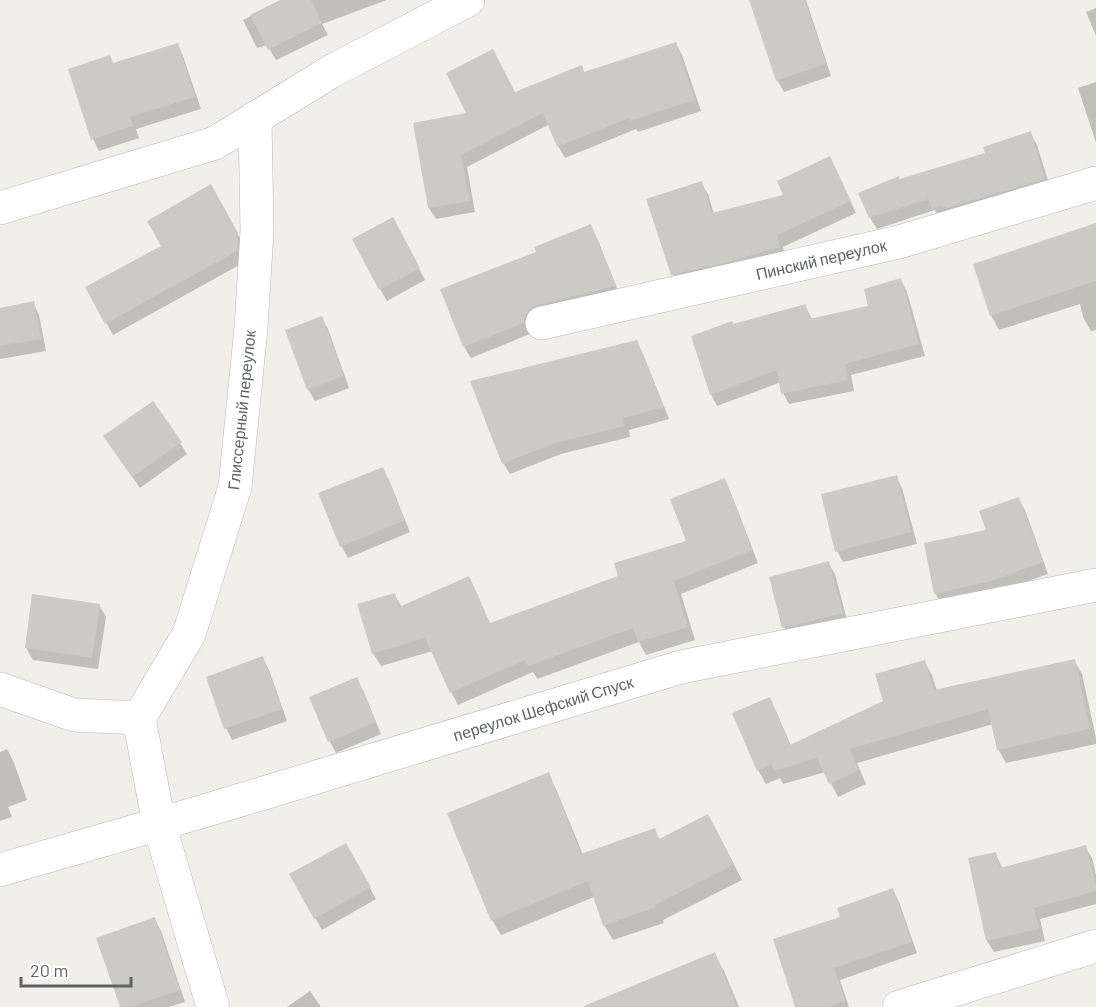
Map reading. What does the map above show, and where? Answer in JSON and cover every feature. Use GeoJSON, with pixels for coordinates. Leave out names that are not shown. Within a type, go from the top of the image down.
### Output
{"type":"FeatureCollection","features":[{"type":"Feature","properties":{"kind":"street"},"geometry":{"type":"LineString","coordinates":[[0,208],[215,143],[332,71],[468,0]]}},
{"type":"Feature","properties":{"kind":"street","name":"Глиссерный переулок"},"geometry":{"type":"LineString","coordinates":[[139,718],[189,634],[235,487],[258,231],[255,118]]}},
{"type":"Feature","properties":{"kind":"street","name":"Пинский переулок"},"geometry":{"type":"LineString","coordinates":[[542,323],[899,242],[1096,183]]}},
{"type":"Feature","properties":{"kind":"street","name":"переулок Шефский Спуск"},"geometry":{"type":"LineString","coordinates":[[0,870],[681,667],[1096,585]]}},
{"type":"Feature","properties":{"kind":"street"},"geometry":{"type":"LineString","coordinates":[[0,689],[74,715],[139,718],[159,824],[213,1007]]}},
{"type":"Feature","properties":{"kind":"street"},"geometry":{"type":"LineString","coordinates":[[899,1007],[1096,946]]}},
{"type":"Feature","properties":{"kind":"building"},"geometry":{"type":"Polygon","coordinates":[[[280,0],[311,0],[322,23],[268,50],[250,15],[280,0]]]}},
{"type":"Feature","properties":{"kind":"building"},"geometry":{"type":"Polygon","coordinates":[[[749,0],[805,0],[826,64],[776,81],[749,0]]]}},
{"type":"Feature","properties":{"kind":"building"},"geometry":{"type":"Polygon","coordinates":[[[676,42],[695,100],[630,121],[629,118],[557,147],[543,113],[461,155],[470,201],[428,208],[413,123],[466,113],[446,73],[493,49],[515,92],[582,65],[584,72],[676,42]]]}},
{"type":"Feature","properties":{"kind":"building"},"geometry":{"type":"Polygon","coordinates":[[[178,43],[195,97],[130,117],[133,126],[91,140],[68,69],[110,55],[113,63],[178,43]]]}},
{"type":"Feature","properties":{"kind":"building"},"geometry":{"type":"Polygon","coordinates":[[[1031,131],[1045,179],[946,208],[941,205],[932,209],[928,199],[869,218],[858,193],[899,176],[900,179],[985,153],[983,147],[1031,131]]]}},
{"type":"Feature","properties":{"kind":"building"},"geometry":{"type":"Polygon","coordinates":[[[830,156],[851,201],[777,235],[780,247],[671,275],[646,199],[702,181],[712,213],[783,195],[777,181],[830,156]]]}},
{"type":"Feature","properties":{"kind":"building"},"geometry":{"type":"Polygon","coordinates":[[[211,184],[238,233],[237,251],[105,324],[85,287],[161,246],[147,221],[211,184]]]}},
{"type":"Feature","properties":{"kind":"building"},"geometry":{"type":"Polygon","coordinates":[[[393,217],[420,268],[379,290],[352,239],[393,217]]]}},
{"type":"Feature","properties":{"kind":"building"},"geometry":{"type":"Polygon","coordinates":[[[1096,223],[1096,281],[990,316],[973,264],[1096,223]]]}},
{"type":"Feature","properties":{"kind":"building"},"geometry":{"type":"Polygon","coordinates":[[[591,224],[616,286],[537,305],[529,310],[524,317],[524,323],[463,347],[440,289],[536,252],[534,247],[591,224]]]}},
{"type":"Feature","properties":{"kind":"building"},"geometry":{"type":"Polygon","coordinates":[[[901,278],[919,344],[845,364],[848,380],[781,394],[777,370],[710,395],[691,336],[732,321],[733,324],[806,304],[809,319],[868,306],[864,289],[901,278]]]}},
{"type":"Feature","properties":{"kind":"building"},"geometry":{"type":"Polygon","coordinates":[[[34,301],[41,339],[0,346],[0,308],[34,301]]]}},
{"type":"Feature","properties":{"kind":"building"},"geometry":{"type":"Polygon","coordinates":[[[322,316],[344,376],[307,390],[285,330],[322,316]]]}},
{"type":"Feature","properties":{"kind":"building"},"geometry":{"type":"Polygon","coordinates":[[[637,340],[664,407],[623,418],[625,426],[555,443],[502,464],[470,381],[637,340]]]}},
{"type":"Feature","properties":{"kind":"building"},"geometry":{"type":"Polygon","coordinates":[[[153,401],[182,442],[132,477],[103,436],[153,401]]]}},
{"type":"Feature","properties":{"kind":"building"},"geometry":{"type":"Polygon","coordinates":[[[383,467],[405,520],[340,547],[318,493],[383,467]]]}},
{"type":"Feature","properties":{"kind":"building"},"geometry":{"type":"Polygon","coordinates":[[[897,475],[911,532],[835,552],[821,494],[897,475]]]}},
{"type":"Feature","properties":{"kind":"building"},"geometry":{"type":"Polygon","coordinates":[[[725,478],[752,550],[674,581],[688,627],[638,642],[633,628],[528,666],[525,660],[450,693],[425,638],[372,654],[357,604],[395,593],[399,607],[469,576],[490,623],[618,576],[614,563],[686,541],[670,499],[725,478]]]}},
{"type":"Feature","properties":{"kind":"building"},"geometry":{"type":"Polygon","coordinates":[[[1019,497],[1043,562],[991,581],[934,594],[924,543],[986,530],[979,511],[1019,497]]]}},
{"type":"Feature","properties":{"kind":"building"},"geometry":{"type":"Polygon","coordinates":[[[829,561],[843,613],[782,628],[769,577],[829,561]]]}},
{"type":"Feature","properties":{"kind":"building"},"geometry":{"type":"Polygon","coordinates":[[[32,594],[100,604],[92,658],[25,648],[32,594]]]}},
{"type":"Feature","properties":{"kind":"building"},"geometry":{"type":"Polygon","coordinates":[[[263,656],[282,709],[224,729],[206,677],[263,656]]]}},
{"type":"Feature","properties":{"kind":"building"},"geometry":{"type":"Polygon","coordinates":[[[1075,659],[1090,729],[997,750],[988,709],[850,749],[859,770],[829,784],[817,758],[774,771],[771,764],[757,771],[732,713],[770,697],[790,745],[883,701],[875,674],[925,660],[934,690],[1075,659]]]}},
{"type":"Feature","properties":{"kind":"building"},"geometry":{"type":"Polygon","coordinates":[[[357,677],[376,722],[328,742],[309,697],[357,677]]]}},
{"type":"Feature","properties":{"kind":"building"},"geometry":{"type":"Polygon","coordinates":[[[549,772],[581,854],[655,828],[659,839],[708,814],[734,864],[655,905],[656,907],[603,926],[588,881],[491,921],[447,813],[549,772]]]}},
{"type":"Feature","properties":{"kind":"building"},"geometry":{"type":"Polygon","coordinates":[[[346,843],[371,887],[314,919],[289,874],[346,843]]]}},
{"type":"Feature","properties":{"kind":"building"},"geometry":{"type":"Polygon","coordinates":[[[1086,845],[1096,891],[1034,908],[1039,929],[986,941],[968,858],[996,852],[1000,868],[1086,845]]]}},
{"type":"Feature","properties":{"kind":"building"},"geometry":{"type":"Polygon","coordinates":[[[893,888],[912,942],[834,968],[845,1001],[828,1007],[795,1007],[773,939],[840,917],[837,908],[893,888]]]}},
{"type":"Feature","properties":{"kind":"building"},"geometry":{"type":"Polygon","coordinates":[[[155,917],[180,990],[129,1007],[120,1007],[96,938],[155,917]]]}},
{"type":"Feature","properties":{"kind":"building"},"geometry":{"type":"Polygon","coordinates":[[[715,952],[737,1007],[584,1006],[715,952]]]}}]}
